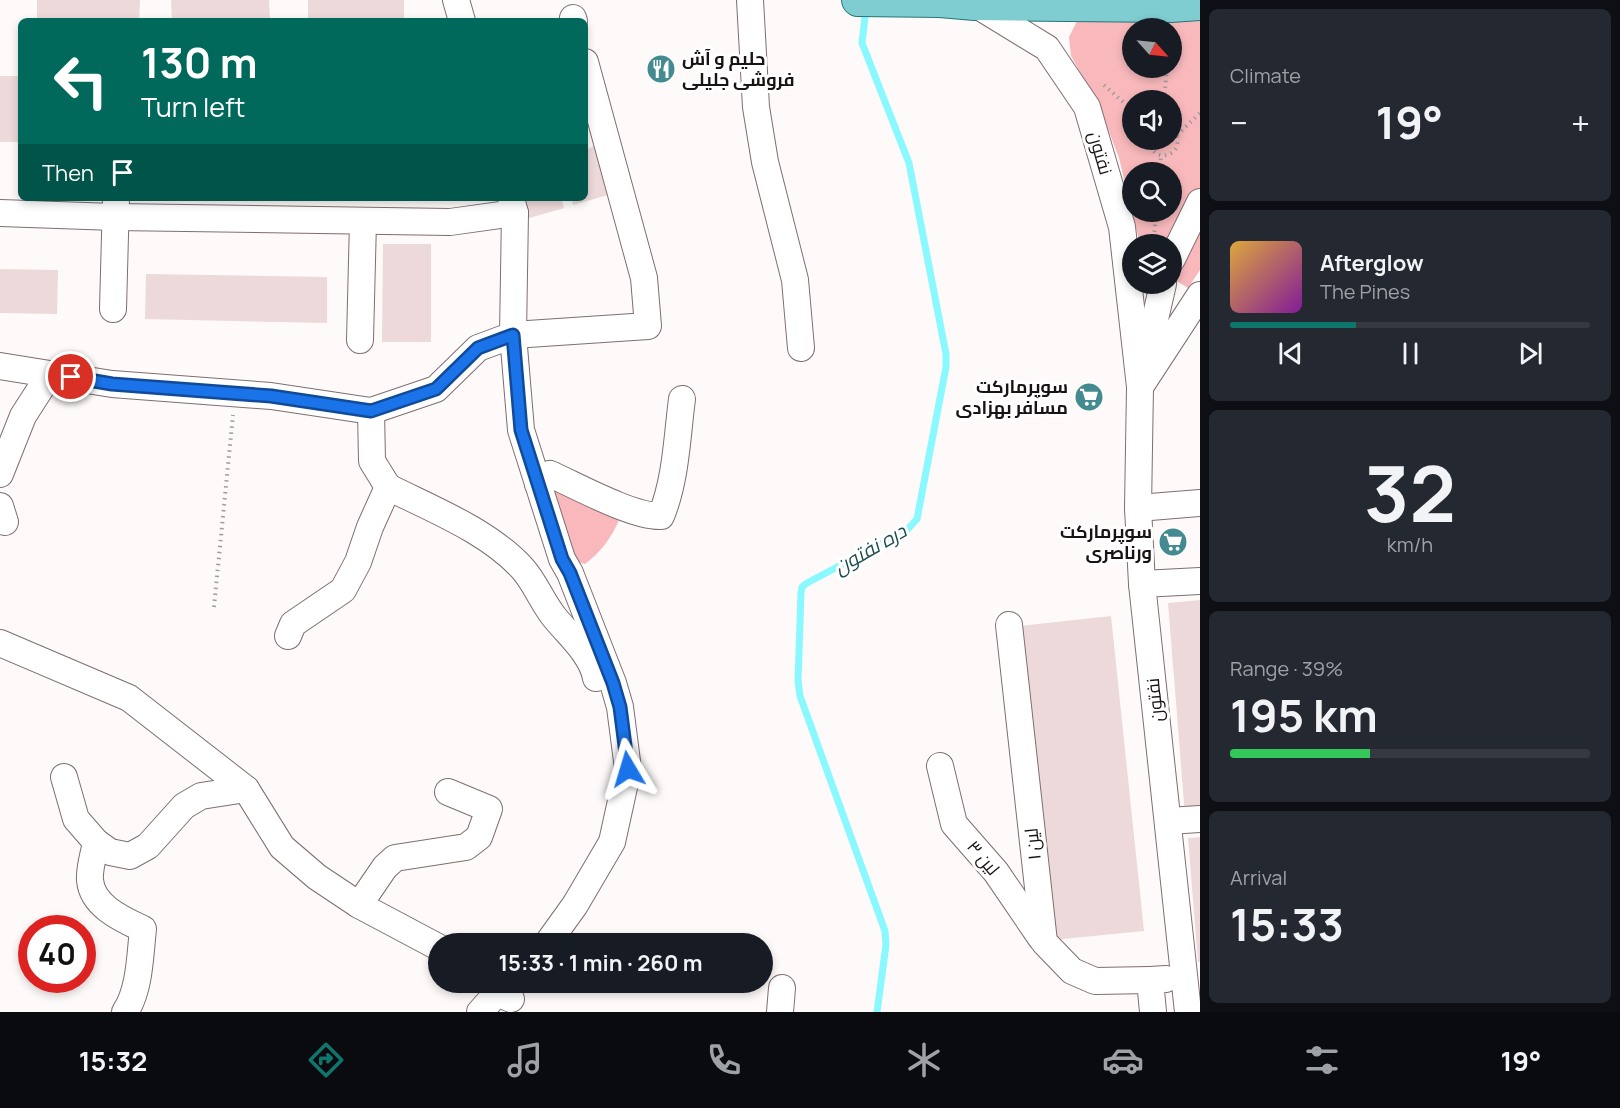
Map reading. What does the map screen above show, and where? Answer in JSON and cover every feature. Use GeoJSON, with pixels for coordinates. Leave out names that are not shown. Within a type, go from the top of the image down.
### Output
{"type":"FeatureCollection","features":[{"type":"Feature","properties":{"kind":"main road"},"geometry":{"type":"LineString","coordinates":[[858,0],[1172,6],[1197,2]]}},
{"type":"Feature","properties":{"kind":"street"},"geometry":{"type":"LineString","coordinates":[[456,0],[461,18]]}},
{"type":"Feature","properties":{"kind":"street"},"geometry":{"type":"LineString","coordinates":[[750,0],[756,107],[765,162],[795,280],[801,348]]}},
{"type":"Feature","properties":{"kind":"street","name":"نفتون"},"geometry":{"type":"LineString","coordinates":[[975,4],[1047,48],[1087,107],[1122,227],[1140,387],[1138,508],[1142,584],[1188,1012]]}},
{"type":"Feature","properties":{"kind":"street"},"geometry":{"type":"LineString","coordinates":[[0,366],[112,384],[271,396],[371,411],[436,389],[478,348],[513,335],[648,326],[644,278],[588,73]]}},
{"type":"Feature","properties":{"kind":"street"},"geometry":{"type":"LineString","coordinates":[[1182,239],[1200,202]]}},
{"type":"Feature","properties":{"kind":"street"},"geometry":{"type":"LineString","coordinates":[[0,213],[116,207],[363,221],[450,222],[513,206],[513,335],[521,430],[540,474],[562,559],[570,573],[613,683],[620,707],[628,769],[612,842],[575,905],[555,933]]}},
{"type":"Feature","properties":{"kind":"street"},"geometry":{"type":"LineString","coordinates":[[113,309],[116,207]]}},
{"type":"Feature","properties":{"kind":"street"},"geometry":{"type":"LineString","coordinates":[[360,340],[363,221]]}},
{"type":"Feature","properties":{"kind":"street","name":"نفتون"},"geometry":{"type":"LineString","coordinates":[[1140,387],[1161,294]]}},
{"type":"Feature","properties":{"kind":"street"},"geometry":{"type":"LineString","coordinates":[[1140,387],[1200,295]]}},
{"type":"Feature","properties":{"kind":"street"},"geometry":{"type":"LineString","coordinates":[[0,474],[23,416],[50,374]]}},
{"type":"Feature","properties":{"kind":"street"},"geometry":{"type":"LineString","coordinates":[[540,474],[610,502],[652,516],[661,516],[666,506],[672,478],[682,399]]}},
{"type":"Feature","properties":{"kind":"street"},"geometry":{"type":"LineString","coordinates":[[371,411],[372,461],[388,487],[500,547],[523,569],[546,607],[581,649],[595,671],[622,802]]}},
{"type":"Feature","properties":{"kind":"street"},"geometry":{"type":"LineString","coordinates":[[288,636],[293,624],[343,590],[358,562],[370,527],[388,487]]}},
{"type":"Feature","properties":{"kind":"street"},"geometry":{"type":"LineString","coordinates":[[1138,508],[1200,503]]}},
{"type":"Feature","properties":{"kind":"street"},"geometry":{"type":"LineString","coordinates":[[1142,584],[1200,581]]}},
{"type":"Feature","properties":{"kind":"street","name":"لین ۱"},"geometry":{"type":"LineString","coordinates":[[1009,625],[1044,942]]}},
{"type":"Feature","properties":{"kind":"street"},"geometry":{"type":"LineString","coordinates":[[0,643],[129,698],[246,789],[282,847],[317,877],[359,905],[428,942]]}},
{"type":"Feature","properties":{"kind":"street","name":"لین ۳"},"geometry":{"type":"LineString","coordinates":[[940,766],[954,824],[996,872],[1044,942]]}},
{"type":"Feature","properties":{"kind":"street"},"geometry":{"type":"LineString","coordinates":[[64,777],[76,819],[96,842],[111,852],[130,856],[148,846],[184,806],[201,795],[246,789]]}},
{"type":"Feature","properties":{"kind":"street"},"geometry":{"type":"LineString","coordinates":[[359,905],[385,867],[395,858],[466,847],[479,837],[489,809],[448,792]]}},
{"type":"Feature","properties":{"kind":"street"},"geometry":{"type":"LineString","coordinates":[[1168,821],[1200,819]]}},
{"type":"Feature","properties":{"kind":"street"},"geometry":{"type":"LineString","coordinates":[[96,842],[90,880],[95,894],[105,907],[122,919],[143,929],[134,992],[125,1012]]}},
{"type":"Feature","properties":{"kind":"street"},"geometry":{"type":"LineString","coordinates":[[1044,942],[1072,971],[1095,981],[1150,980],[1185,976]]}},
{"type":"Feature","properties":{"kind":"street"},"geometry":{"type":"LineString","coordinates":[[1150,980],[1153,1012]]}},
{"type":"Feature","properties":{"kind":"street"},"geometry":{"type":"LineString","coordinates":[[480,1012],[505,993]]}},
{"type":"Feature","properties":{"kind":"path"},"geometry":{"type":"LineString","coordinates":[[1182,130],[1200,113]]}},
{"type":"Feature","properties":{"kind":"path"},"geometry":{"type":"LineString","coordinates":[[1153,150],[1165,156],[1174,150]]}},
{"type":"Feature","properties":{"kind":"path"},"geometry":{"type":"LineString","coordinates":[[1161,155],[1161,162]]}},
{"type":"Feature","properties":{"kind":"path"},"geometry":{"type":"LineString","coordinates":[[214,607],[235,394]]}},
{"type":"Feature","properties":{"kind":"shaded area"},"geometry":{"type":"Polygon","coordinates":[[[1078,19],[1122,20],[1122,78],[1182,78],[1182,21],[1200,21],[1200,270],[1188,288],[1182,284],[1182,234],[1138,234],[1134,222],[1182,222],[1182,162],[1122,162],[1122,170],[1099,105],[1071,56],[1069,37],[1078,19]]]}},
{"type":"Feature","properties":{"kind":"shaded area"},"geometry":{"type":"Polygon","coordinates":[[[544,485],[620,518],[606,544],[585,564],[578,562],[544,485]]]}},
{"type":"Feature","properties":{"kind":"building"},"geometry":{"type":"Polygon","coordinates":[[[37,0],[140,0],[139,18],[37,18],[37,0]]]}},
{"type":"Feature","properties":{"kind":"building"},"geometry":{"type":"Polygon","coordinates":[[[171,0],[269,0],[270,18],[172,18],[171,0]]]}},
{"type":"Feature","properties":{"kind":"building"},"geometry":{"type":"Polygon","coordinates":[[[308,0],[404,0],[404,18],[308,18],[308,0]]]}},
{"type":"Feature","properties":{"kind":"building"},"geometry":{"type":"Polygon","coordinates":[[[0,76],[18,76],[18,142],[0,142],[0,76]]]}},
{"type":"Feature","properties":{"kind":"building"},"geometry":{"type":"Polygon","coordinates":[[[594,146],[608,195],[588,201],[588,149],[594,146]]]}},
{"type":"Feature","properties":{"kind":"building"},"geometry":{"type":"Polygon","coordinates":[[[524,201],[562,201],[564,208],[529,218],[524,201]]]}},
{"type":"Feature","properties":{"kind":"building"},"geometry":{"type":"Polygon","coordinates":[[[572,201],[587,201],[573,205],[572,201]]]}},
{"type":"Feature","properties":{"kind":"building"},"geometry":{"type":"Polygon","coordinates":[[[383,244],[431,244],[431,342],[382,342],[383,244]]]}},
{"type":"Feature","properties":{"kind":"building"},"geometry":{"type":"Polygon","coordinates":[[[0,269],[58,270],[57,314],[0,313],[0,269]]]}},
{"type":"Feature","properties":{"kind":"building"},"geometry":{"type":"Polygon","coordinates":[[[146,274],[327,277],[327,323],[145,319],[146,274]]]}},
{"type":"Feature","properties":{"kind":"building"},"geometry":{"type":"Polygon","coordinates":[[[1200,600],[1200,814],[1185,815],[1168,603],[1200,600]]]}},
{"type":"Feature","properties":{"kind":"building"},"geometry":{"type":"Polygon","coordinates":[[[1111,616],[1144,931],[1053,940],[1020,626],[1111,616]]]}},
{"type":"Feature","properties":{"kind":"building"},"geometry":{"type":"Polygon","coordinates":[[[1200,837],[1200,962],[1198,962],[1188,838],[1200,837]]]}},
{"type":"Feature","properties":{"kind":"waterway","name":"دره نفتون"},"geometry":{"type":"LineString","coordinates":[[866,8],[862,43],[909,163],[946,354],[946,367],[917,519],[907,530],[807,583],[802,587],[801,593],[798,681],[800,696],[885,931],[886,945],[877,1012]]}},
{"type":"Feature","properties":{"kind":"place","name":"حلیم و آش فروشی جلیلی"},"geometry":{"type":"Point","coordinates":[661,69]}},
{"type":"Feature","properties":{"kind":"place","name":"سوپرمارکت مسافر بهزادی"},"geometry":{"type":"Point","coordinates":[1089,397]}},
{"type":"Feature","properties":{"kind":"place","name":"سوپرمارکت ورناصری"},"geometry":{"type":"Point","coordinates":[1173,542]}},
{"type":"Feature","properties":{"kind":"route"},"geometry":{"type":"LineString","coordinates":[[71,377],[112,384],[271,396],[371,411],[436,389],[478,348],[513,335],[521,430],[555,540],[613,683],[620,707],[628,769]]}}]}
